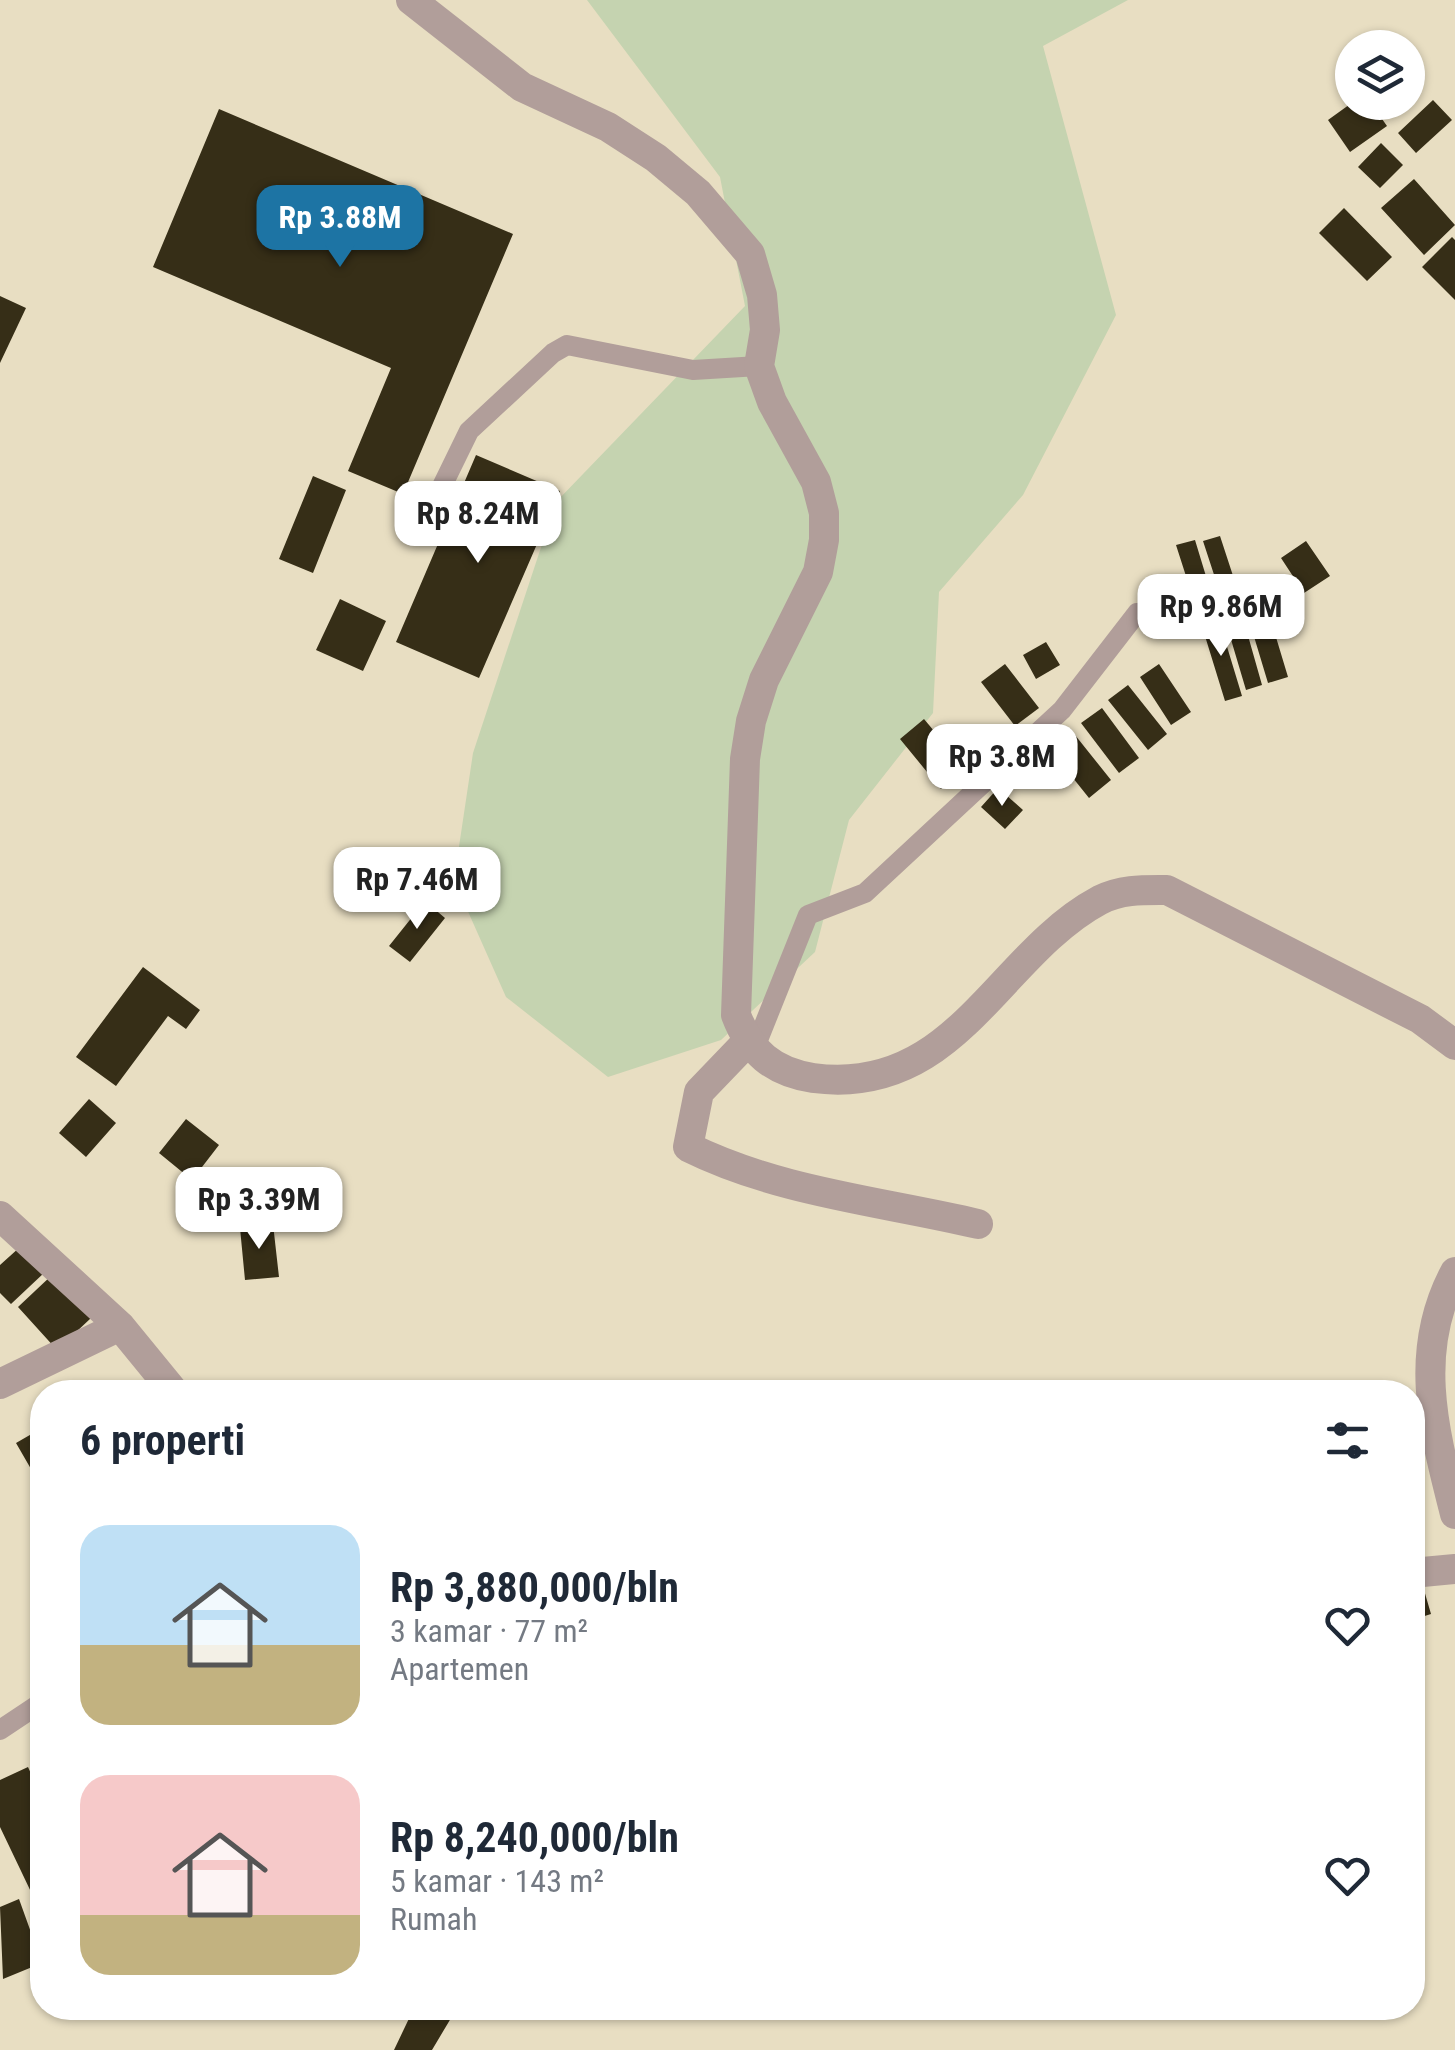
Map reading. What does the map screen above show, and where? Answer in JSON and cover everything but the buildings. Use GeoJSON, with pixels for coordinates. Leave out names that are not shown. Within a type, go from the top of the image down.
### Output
{"type":"FeatureCollection","features":[{"type":"Feature","properties":{"kind":"street"},"geometry":{"type":"LineString","coordinates":[[411,0],[522,87],[608,127],[656,158],[728,224],[750,254],[762,295],[765,330],[759,366],[772,402],[816,482],[824,513],[818,572],[764,680],[745,760],[736,1015],[751,1046],[793,1075],[836,1081],[878,1076],[920,1057],[960,1029],[1073,918],[1102,899],[1134,889],[1167,890],[1420,1019],[1455,1045]]}},
{"type":"Feature","properties":{"kind":"street"},"geometry":{"type":"LineString","coordinates":[[751,1046],[698,1092],[688,1147],[740,1172],[788,1185],[978,1224]]}},
{"type":"Feature","properties":{"kind":"street"},"geometry":{"type":"LineString","coordinates":[[0,1216],[120,1326],[164,1380]]}},
{"type":"Feature","properties":{"kind":"street"},"geometry":{"type":"LineString","coordinates":[[1455,1272],[1434,1320],[1428,1394],[1455,1514]]}},
{"type":"Feature","properties":{"kind":"street"},"geometry":{"type":"LineString","coordinates":[[0,1384],[120,1326]]}},
{"type":"Feature","properties":{"kind":"street"},"geometry":{"type":"LineString","coordinates":[[1425,1571],[1455,1568]]}},
{"type":"Feature","properties":{"kind":"lane"},"geometry":{"type":"LineString","coordinates":[[428,515],[469,431],[553,353],[568,346],[693,370],[759,366]]}},
{"type":"Feature","properties":{"kind":"lane"},"geometry":{"type":"LineString","coordinates":[[751,1046],[808,915],[865,893],[1062,710],[1137,613],[1190,610],[1249,594]]}},
{"type":"Feature","properties":{"kind":"lane"},"geometry":{"type":"LineString","coordinates":[[0,1730],[30,1710]]}},
{"type":"Feature","properties":{"kind":"green space"},"geometry":{"type":"Polygon","coordinates":[[[587,0],[1128,0],[1043,46],[1116,315],[1023,495],[939,592],[933,713],[849,820],[815,952],[721,1040],[608,1077],[506,997],[454,880],[473,753],[556,502],[745,306],[720,177],[587,0]]]}}]}
